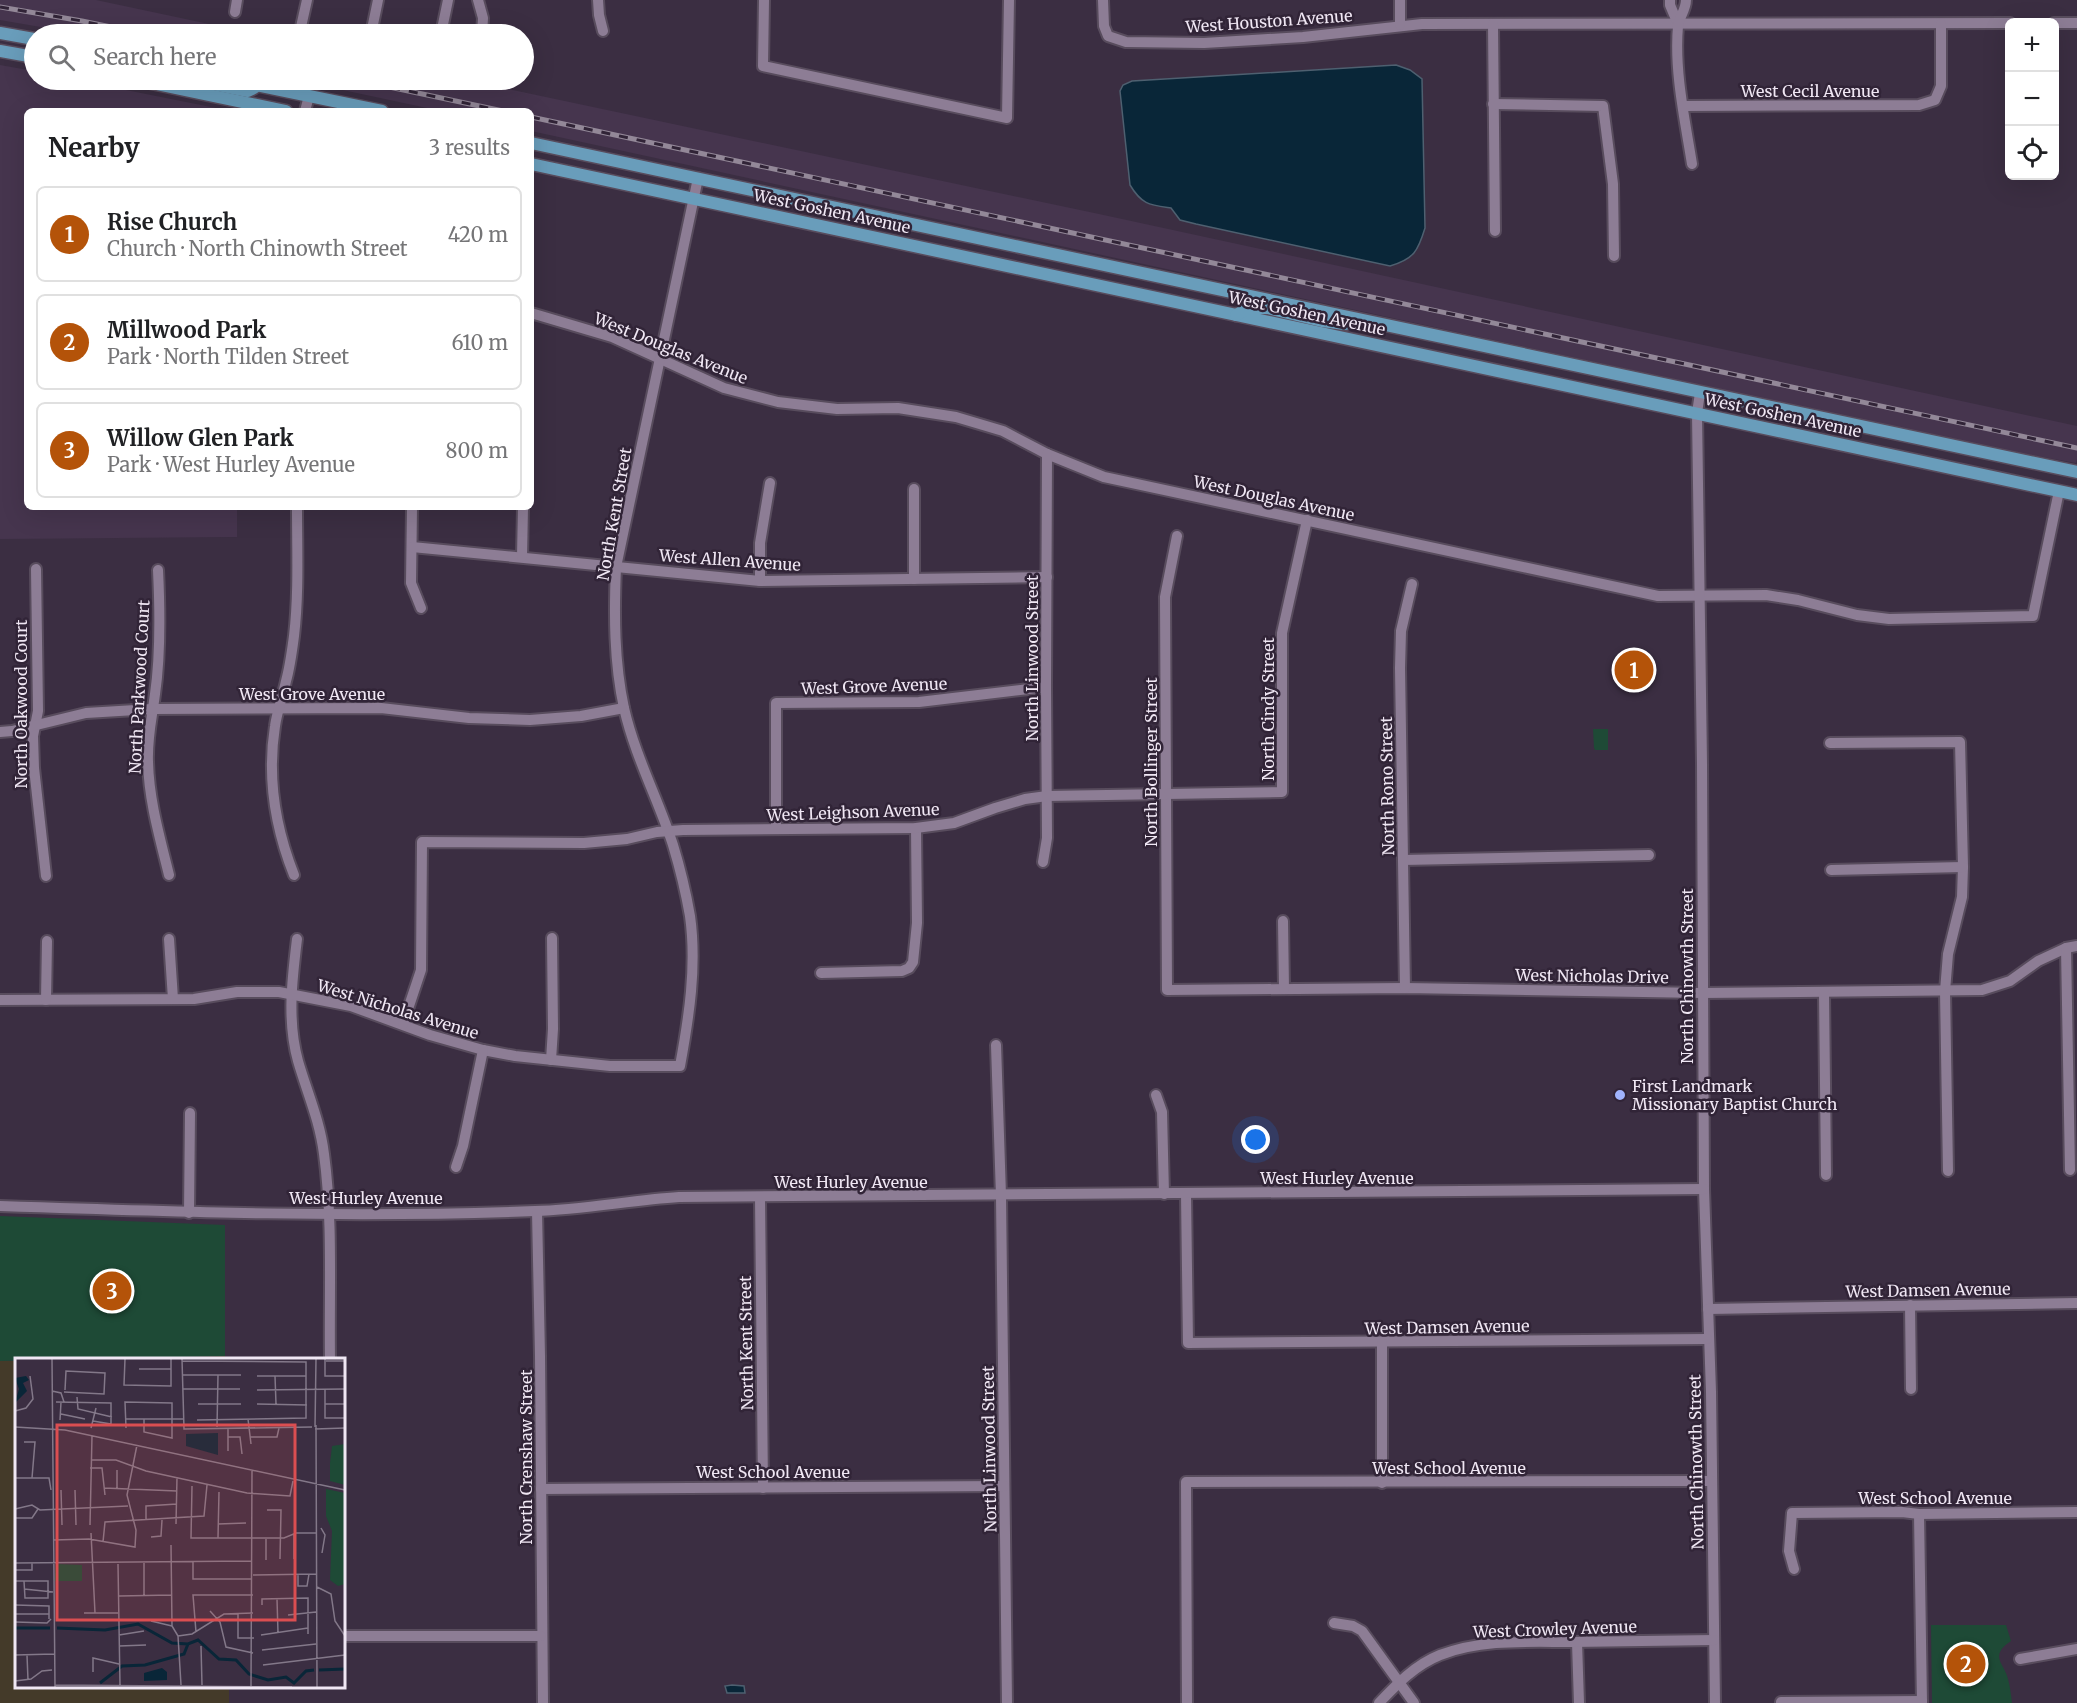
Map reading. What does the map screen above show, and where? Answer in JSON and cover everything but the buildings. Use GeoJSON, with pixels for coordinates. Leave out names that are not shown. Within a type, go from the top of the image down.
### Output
{"type":"FeatureCollection","features":[{"type":"Feature","properties":{"kind":"main road"},"geometry":{"type":"LineString","coordinates":[[0,33],[24,37]]}},
{"type":"Feature","properties":{"kind":"main road"},"geometry":{"type":"LineString","coordinates":[[0,51],[24,55]]}},
{"type":"Feature","properties":{"kind":"main road"},"geometry":{"type":"LineString","coordinates":[[184,90],[271,108]]}},
{"type":"Feature","properties":{"kind":"main road"},"geometry":{"type":"LineString","coordinates":[[280,90],[367,108]]}},
{"type":"Feature","properties":{"kind":"main road","name":"West Goshen Avenue"},"geometry":{"type":"LineString","coordinates":[[534,143],[2077,472]]}},
{"type":"Feature","properties":{"kind":"main road","name":"West Goshen Avenue"},"geometry":{"type":"LineString","coordinates":[[534,165],[2077,495]]}},
{"type":"Feature","properties":{"kind":"main road"},"geometry":{"type":"LineString","coordinates":[[1236,315],[1249,308],[1268,308],[1330,322],[1347,324],[1357,320]]}},
{"type":"Feature","properties":{"kind":"street"},"geometry":{"type":"LineString","coordinates":[[235,12],[237,0]]}},
{"type":"Feature","properties":{"kind":"street"},"geometry":{"type":"LineString","coordinates":[[302,24],[306,0]]}},
{"type":"Feature","properties":{"kind":"street"},"geometry":{"type":"LineString","coordinates":[[373,24],[378,0]]}},
{"type":"Feature","properties":{"kind":"street"},"geometry":{"type":"LineString","coordinates":[[443,24],[448,0]]}},
{"type":"Feature","properties":{"kind":"street"},"geometry":{"type":"LineString","coordinates":[[478,0],[483,24]]}},
{"type":"Feature","properties":{"kind":"street"},"geometry":{"type":"LineString","coordinates":[[598,0],[598,15],[603,31]]}},
{"type":"Feature","properties":{"kind":"street"},"geometry":{"type":"LineString","coordinates":[[764,0],[763,66],[1007,118],[1009,0]]}},
{"type":"Feature","properties":{"kind":"street","name":"West Houston Avenue"},"geometry":{"type":"LineString","coordinates":[[1103,0],[1104,26],[1108,36],[1126,42],[1238,42],[1304,37],[1400,25],[2005,23]]}},
{"type":"Feature","properties":{"kind":"street"},"geometry":{"type":"LineString","coordinates":[[1400,0],[1400,25]]}},
{"type":"Feature","properties":{"kind":"street"},"geometry":{"type":"LineString","coordinates":[[1670,0],[1678,24],[1679,67],[1692,164]]}},
{"type":"Feature","properties":{"kind":"street"},"geometry":{"type":"LineString","coordinates":[[1678,24],[1686,6],[1686,0]]}},
{"type":"Feature","properties":{"kind":"street"},"geometry":{"type":"LineString","coordinates":[[2059,23],[2077,22]]}},
{"type":"Feature","properties":{"kind":"street"},"geometry":{"type":"LineString","coordinates":[[1493,24],[1495,231]]}},
{"type":"Feature","properties":{"kind":"street","name":"West Cecil Avenue"},"geometry":{"type":"LineString","coordinates":[[1683,106],[1919,105],[1935,100],[1941,87],[1941,24]]}},
{"type":"Feature","properties":{"kind":"street"},"geometry":{"type":"LineString","coordinates":[[306,108],[309,96]]}},
{"type":"Feature","properties":{"kind":"street"},"geometry":{"type":"LineString","coordinates":[[1493,104],[1603,106],[1613,184],[1614,256]]}},
{"type":"Feature","properties":{"kind":"street","name":"North Kent Street"},"geometry":{"type":"LineString","coordinates":[[680,1066],[691,995],[693,956],[690,917],[673,846],[634,742],[624,708],[616,648],[614,608],[616,567],[698,178]]}},
{"type":"Feature","properties":{"kind":"street","name":"West Douglas Avenue"},"geometry":{"type":"LineString","coordinates":[[534,314],[612,337],[724,388],[778,402],[837,409],[898,408],[956,417],[1003,431],[1047,454],[1104,477],[1658,596],[1766,595],[1798,600],[1857,615],[1889,619],[2033,616],[2058,491]]}},
{"type":"Feature","properties":{"kind":"street","name":"North Chinowth Street"},"geometry":{"type":"LineString","coordinates":[[1700,393],[1697,413],[1701,596],[1704,1189],[1715,1703]]}},
{"type":"Feature","properties":{"kind":"street","name":"North Linwood Street"},"geometry":{"type":"LineString","coordinates":[[1042,862],[1047,838],[1047,454]]}},
{"type":"Feature","properties":{"kind":"street"},"geometry":{"type":"LineString","coordinates":[[760,581],[760,543],[770,483]]}},
{"type":"Feature","properties":{"kind":"street"},"geometry":{"type":"LineString","coordinates":[[914,489],[914,579]]}},
{"type":"Feature","properties":{"kind":"street"},"geometry":{"type":"LineString","coordinates":[[294,875],[284,848],[271,771],[272,748],[286,682],[298,590],[297,510]]}},
{"type":"Feature","properties":{"kind":"street"},"geometry":{"type":"LineString","coordinates":[[412,510],[411,583],[421,608]]}},
{"type":"Feature","properties":{"kind":"street"},"geometry":{"type":"LineString","coordinates":[[522,557],[523,510]]}},
{"type":"Feature","properties":{"kind":"street","name":"North Cindy Street"},"geometry":{"type":"LineString","coordinates":[[1282,792],[1282,633],[1307,520]]}},
{"type":"Feature","properties":{"kind":"street","name":"North Bollinger Street"},"geometry":{"type":"LineString","coordinates":[[1167,990],[1166,597],[1177,536]]}},
{"type":"Feature","properties":{"kind":"street","name":"West Allen Avenue"},"geometry":{"type":"LineString","coordinates":[[412,547],[760,581],[1047,577]]}},
{"type":"Feature","properties":{"kind":"street","name":"North Oakwood Court"},"geometry":{"type":"LineString","coordinates":[[36,569],[38,711],[33,736],[34,768],[46,876]]}},
{"type":"Feature","properties":{"kind":"street","name":"North Parkwood Court"},"geometry":{"type":"LineString","coordinates":[[158,570],[159,650],[148,763],[152,804],[169,875]]}},
{"type":"Feature","properties":{"kind":"street","name":"North Rono Street"},"geometry":{"type":"LineString","coordinates":[[1405,988],[1401,640],[1412,584]]}},
{"type":"Feature","properties":{"kind":"street","name":"West Grove Avenue"},"geometry":{"type":"LineString","coordinates":[[776,829],[776,703],[919,702],[1046,687]]}},
{"type":"Feature","properties":{"kind":"street","name":"West Grove Avenue"},"geometry":{"type":"LineString","coordinates":[[0,732],[86,713],[152,709],[381,708],[469,718],[530,720],[581,716],[624,708]]}},
{"type":"Feature","properties":{"kind":"street"},"geometry":{"type":"LineString","coordinates":[[1830,743],[1960,742],[1964,867],[1962,897],[1948,954],[1945,991],[1948,1170]]}},
{"type":"Feature","properties":{"kind":"street","name":"West Leighson Avenue"},"geometry":{"type":"LineString","coordinates":[[403,1024],[421,970],[422,842],[584,843],[618,840],[668,831],[916,828],[954,823],[995,808],[1047,796],[1282,792]]}},
{"type":"Feature","properties":{"kind":"street"},"geometry":{"type":"LineString","coordinates":[[822,973],[902,971],[909,968],[913,962],[917,923],[916,828]]}},
{"type":"Feature","properties":{"kind":"street"},"geometry":{"type":"LineString","coordinates":[[1403,860],[1649,855]]}},
{"type":"Feature","properties":{"kind":"street"},"geometry":{"type":"LineString","coordinates":[[1831,870],[1964,867]]}},
{"type":"Feature","properties":{"kind":"street"},"geometry":{"type":"LineString","coordinates":[[1282,921],[1284,989]]}},
{"type":"Feature","properties":{"kind":"street"},"geometry":{"type":"LineString","coordinates":[[551,1060],[552,938]]}},
{"type":"Feature","properties":{"kind":"street"},"geometry":{"type":"LineString","coordinates":[[170,939],[173,999]]}},
{"type":"Feature","properties":{"kind":"street"},"geometry":{"type":"LineString","coordinates":[[297,939],[291,994],[294,1042],[314,1108],[324,1153],[328,1214],[330,1358]]}},
{"type":"Feature","properties":{"kind":"street"},"geometry":{"type":"LineString","coordinates":[[46,1000],[47,941]]}},
{"type":"Feature","properties":{"kind":"street"},"geometry":{"type":"LineString","coordinates":[[2070,1170],[2072,947]]}},
{"type":"Feature","properties":{"kind":"street","name":"West Nicholas Drive"},"geometry":{"type":"LineString","coordinates":[[1167,990],[1405,988],[1702,993],[1982,990],[2010,981],[2038,961],[2072,947]]}},
{"type":"Feature","properties":{"kind":"street","name":"West Nicholas Avenue"},"geometry":{"type":"LineString","coordinates":[[0,1000],[210,998],[246,992],[291,994],[351,1006],[430,1035],[483,1050],[610,1066],[680,1066]]}},
{"type":"Feature","properties":{"kind":"street"},"geometry":{"type":"LineString","coordinates":[[1824,992],[1826,1175]]}},
{"type":"Feature","properties":{"kind":"street"},"geometry":{"type":"LineString","coordinates":[[996,1045],[1000,1196]]}},
{"type":"Feature","properties":{"kind":"street"},"geometry":{"type":"LineString","coordinates":[[456,1167],[463,1146],[483,1050]]}},
{"type":"Feature","properties":{"kind":"street"},"geometry":{"type":"LineString","coordinates":[[1156,1095],[1162,1112],[1164,1194]]}},
{"type":"Feature","properties":{"kind":"street"},"geometry":{"type":"LineString","coordinates":[[189,1213],[190,1113]]}},
{"type":"Feature","properties":{"kind":"street","name":"West Hurley Avenue"},"geometry":{"type":"LineString","coordinates":[[0,1206],[189,1213],[328,1214],[537,1211],[679,1197],[1704,1189]]}},
{"type":"Feature","properties":{"kind":"street","name":"West Damsen Avenue"},"geometry":{"type":"LineString","coordinates":[[1186,1194],[1188,1343],[1707,1339]]}},
{"type":"Feature","properties":{"kind":"street","name":"North Linwood Street"},"geometry":{"type":"LineString","coordinates":[[1000,1196],[1007,1703]]}},
{"type":"Feature","properties":{"kind":"street","name":"North Kent Street"},"geometry":{"type":"LineString","coordinates":[[760,1197],[763,1488]]}},
{"type":"Feature","properties":{"kind":"street","name":"North Crenshaw Street"},"geometry":{"type":"LineString","coordinates":[[537,1211],[543,1703]]}},
{"type":"Feature","properties":{"kind":"street","name":"West Damsen Avenue"},"geometry":{"type":"LineString","coordinates":[[1708,1309],[2077,1303]]}},
{"type":"Feature","properties":{"kind":"street"},"geometry":{"type":"LineString","coordinates":[[1910,1305],[1911,1389]]}},
{"type":"Feature","properties":{"kind":"street"},"geometry":{"type":"LineString","coordinates":[[1382,1343],[1382,1483]]}},
{"type":"Feature","properties":{"kind":"street","name":"West School Avenue"},"geometry":{"type":"LineString","coordinates":[[1187,1703],[1186,1482],[1712,1481]]}},
{"type":"Feature","properties":{"kind":"street","name":"West School Avenue"},"geometry":{"type":"LineString","coordinates":[[541,1489],[1004,1486]]}},
{"type":"Feature","properties":{"kind":"street","name":"West School Avenue"},"geometry":{"type":"LineString","coordinates":[[1794,1569],[1789,1551],[1792,1513],[2077,1512]]}},
{"type":"Feature","properties":{"kind":"street"},"geometry":{"type":"LineString","coordinates":[[1781,1702],[1922,1702],[1919,1514]]}},
{"type":"Feature","properties":{"kind":"street"},"geometry":{"type":"LineString","coordinates":[[1334,1623],[1353,1626],[1362,1631],[1414,1703]]}},
{"type":"Feature","properties":{"kind":"street"},"geometry":{"type":"LineString","coordinates":[[345,1636],[541,1636]]}},
{"type":"Feature","properties":{"kind":"street","name":"West Crowley Avenue"},"geometry":{"type":"LineString","coordinates":[[1379,1703],[1398,1682],[1427,1662],[1459,1648],[1510,1642],[1714,1640]]}},
{"type":"Feature","properties":{"kind":"street"},"geometry":{"type":"LineString","coordinates":[[1577,1642],[1579,1703]]}},
{"type":"Feature","properties":{"kind":"street"},"geometry":{"type":"LineString","coordinates":[[2019,1659],[2077,1649]]}},
{"type":"Feature","properties":{"kind":"shaded area"},"geometry":{"type":"Polygon","coordinates":[[[0,0],[96,0],[209,24],[24,24],[0,20],[0,0]]]}},
{"type":"Feature","properties":{"kind":"shaded area"},"geometry":{"type":"Polygon","coordinates":[[[0,65],[24,69],[24,90],[126,90],[216,108],[24,108],[24,510],[237,510],[237,537],[0,539],[0,65]]]}},
{"type":"Feature","properties":{"kind":"shaded area"},"geometry":{"type":"Polygon","coordinates":[[[343,90],[512,90],[1099,214],[2077,426],[2077,459],[2076,463],[1986,447],[534,132],[534,108],[427,108],[343,90]]]}},
{"type":"Feature","properties":{"kind":"shaded area"},"geometry":{"type":"Polygon","coordinates":[[[225,1356],[225,1358],[151,1358],[225,1356]]]}},
{"type":"Feature","properties":{"kind":"shaded area"},"geometry":{"type":"Polygon","coordinates":[[[0,1361],[15,1361],[15,1688],[229,1688],[229,1703],[0,1703],[0,1361]]]}},
{"type":"Feature","properties":{"kind":"green space"},"geometry":{"type":"Polygon","coordinates":[[[1593,729],[1608,729],[1608,750],[1595,750],[1593,729]]]}},
{"type":"Feature","properties":{"kind":"green space"},"geometry":{"type":"Polygon","coordinates":[[[0,1216],[225,1225],[225,1356],[15,1358],[15,1361],[0,1361],[0,1216]]]}},
{"type":"Feature","properties":{"kind":"green space"},"geometry":{"type":"Polygon","coordinates":[[[1931,1625],[2006,1625],[2011,1641],[2000,1651],[1999,1656],[2008,1679],[2012,1703],[1932,1703],[1931,1625]]]}},
{"type":"Feature","properties":{"kind":"water"},"geometry":{"type":"Polygon","coordinates":[[[1396,65],[1410,70],[1422,79],[1425,228],[1414,253],[1405,260],[1390,266],[1180,220],[1171,208],[1147,203],[1134,192],[1130,185],[1120,91],[1123,85],[1132,81],[1396,65]]]}},
{"type":"Feature","properties":{"kind":"water"},"geometry":{"type":"Polygon","coordinates":[[[725,1686],[744,1686],[745,1693],[727,1693],[725,1686]]]}},
{"type":"Feature","properties":{"kind":"railway"},"geometry":{"type":"LineString","coordinates":[[0,7],[97,24]]}},
{"type":"Feature","properties":{"kind":"railway"},"geometry":{"type":"LineString","coordinates":[[403,90],[489,108]]}},
{"type":"Feature","properties":{"kind":"railway"},"geometry":{"type":"LineString","coordinates":[[534,118],[2077,448]]}},
{"type":"Feature","properties":{"kind":"place","name":"Rise Church"},"geometry":{"type":"Point","coordinates":[1634,670]}},
{"type":"Feature","properties":{"kind":"place","name":"First Landmark Missionary Baptist Church"},"geometry":{"type":"Point","coordinates":[1620,1095]}},
{"type":"Feature","properties":{"kind":"place","name":"Willow Glen Park"},"geometry":{"type":"Point","coordinates":[112,1291]}},
{"type":"Feature","properties":{"kind":"place","name":"Millwood Park"},"geometry":{"type":"Point","coordinates":[1966,1664]}}]}
